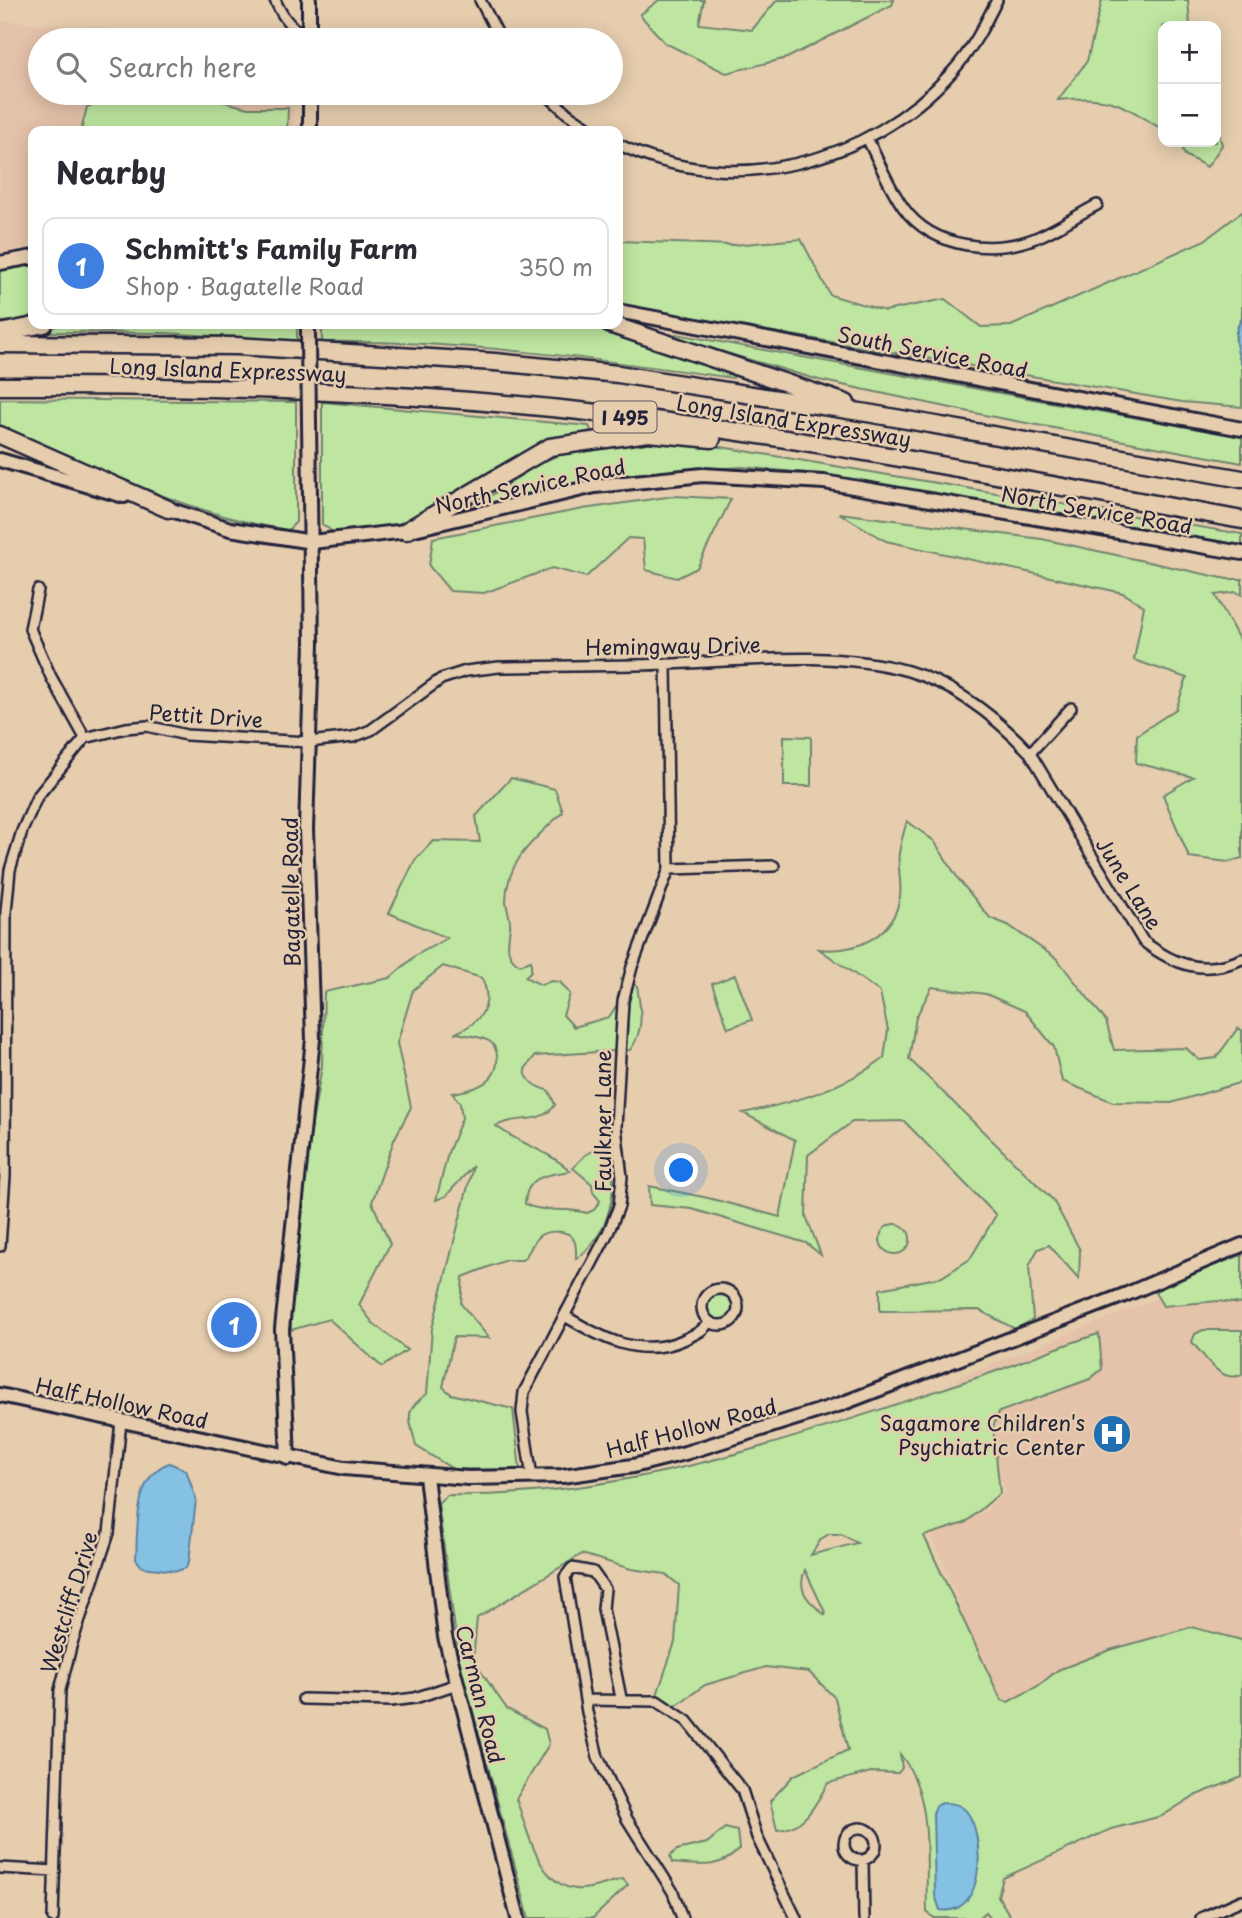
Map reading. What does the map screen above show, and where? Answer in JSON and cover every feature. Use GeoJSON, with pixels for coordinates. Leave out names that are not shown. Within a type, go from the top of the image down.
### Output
{"type":"FeatureCollection","features":[{"type":"Feature","properties":{"kind":"highway"},"geometry":{"type":"LineString","coordinates":[[0,332],[28,327]]}},
{"type":"Feature","properties":{"kind":"highway"},"geometry":{"type":"LineString","coordinates":[[623,329],[831,396],[867,413]]}},
{"type":"Feature","properties":{"kind":"highway","name":"Long Island Expressway"},"geometry":{"type":"LineString","coordinates":[[0,344],[237,346],[495,362],[618,374],[867,413],[1242,479]]}},
{"type":"Feature","properties":{"kind":"highway","name":"Long Island Expressway"},"geometry":{"type":"LineString","coordinates":[[0,386],[236,388],[492,403],[613,415],[886,455],[1242,520]]}},
{"type":"Feature","properties":{"kind":"highway"},"geometry":{"type":"LineString","coordinates":[[406,531],[550,447],[648,433],[886,455]]}},
{"type":"Feature","properties":{"kind":"highway"},"geometry":{"type":"LineString","coordinates":[[0,435],[168,509]]}},
{"type":"Feature","properties":{"kind":"main road"},"geometry":{"type":"LineString","coordinates":[[309,0],[309,28]]}},
{"type":"Feature","properties":{"kind":"main road"},"geometry":{"type":"LineString","coordinates":[[310,105],[310,126]]}},
{"type":"Feature","properties":{"kind":"main road"},"geometry":{"type":"LineString","coordinates":[[0,263],[28,258]]}},
{"type":"Feature","properties":{"kind":"main road","name":"South Service Road"},"geometry":{"type":"LineString","coordinates":[[623,312],[1242,429]]}},
{"type":"Feature","properties":{"kind":"main road","name":"Bagatelle Road"},"geometry":{"type":"LineString","coordinates":[[289,1458],[282,1329],[313,1039],[306,829],[312,542],[308,330]]}},
{"type":"Feature","properties":{"kind":"main road","name":"North Service Road"},"geometry":{"type":"LineString","coordinates":[[0,460],[230,529],[312,542],[406,531],[595,486],[703,475],[824,482],[1242,553]]}},
{"type":"Feature","properties":{"kind":"main road","name":"Half Hollow Road"},"geometry":{"type":"LineString","coordinates":[[0,1395],[121,1423],[355,1470],[426,1476],[532,1477],[608,1470],[658,1460],[841,1404],[1127,1294],[1242,1245]]}},
{"type":"Feature","properties":{"kind":"main road","name":"Carman Road"},"geometry":{"type":"LineString","coordinates":[[426,1476],[445,1637],[518,1918]]}},
{"type":"Feature","properties":{"kind":"street"},"geometry":{"type":"LineString","coordinates":[[275,0],[282,16],[293,28]]}},
{"type":"Feature","properties":{"kind":"street"},"geometry":{"type":"LineString","coordinates":[[480,0],[495,28]]}},
{"type":"Feature","properties":{"kind":"street"},"geometry":{"type":"LineString","coordinates":[[623,146],[650,158],[678,165],[710,170],[746,170],[799,163],[868,140],[915,107],[952,72],[977,40],[997,0]]}},
{"type":"Feature","properties":{"kind":"street"},"geometry":{"type":"LineString","coordinates":[[558,105],[586,126]]}},
{"type":"Feature","properties":{"kind":"street"},"geometry":{"type":"LineString","coordinates":[[868,140],[904,208],[941,237],[965,244],[990,248],[1013,246],[1041,236],[1097,205]]}},
{"type":"Feature","properties":{"kind":"street"},"geometry":{"type":"LineString","coordinates":[[0,1246],[5,1176],[6,912],[10,870],[22,831],[37,797],[85,738],[51,677],[30,629],[38,590]]}},
{"type":"Feature","properties":{"kind":"street","name":"Hemingway Drive"},"geometry":{"type":"LineString","coordinates":[[309,742],[353,737],[371,730],[424,689],[466,670],[499,667],[835,660],[909,672],[935,681],[986,712],[1030,753]]}},
{"type":"Feature","properties":{"kind":"street","name":"Faulkner Lane"},"geometry":{"type":"LineString","coordinates":[[532,1477],[522,1412],[524,1392],[619,1206],[622,1177],[616,1100],[624,1001],[632,967],[669,869],[666,664]]}},
{"type":"Feature","properties":{"kind":"street"},"geometry":{"type":"LineString","coordinates":[[1030,753],[1071,708]]}},
{"type":"Feature","properties":{"kind":"street","name":"Pettit Drive"},"geometry":{"type":"LineString","coordinates":[[85,738],[125,728],[148,726],[186,735],[309,742]]}},
{"type":"Feature","properties":{"kind":"street","name":"June Lane"},"geometry":{"type":"LineString","coordinates":[[1030,753],[1143,941],[1163,956],[1183,966],[1207,968],[1242,959]]}},
{"type":"Feature","properties":{"kind":"street"},"geometry":{"type":"LineString","coordinates":[[669,869],[774,866]]}},
{"type":"Feature","properties":{"kind":"street"},"geometry":{"type":"LineString","coordinates":[[720,1289],[731,1292],[738,1303],[736,1315],[727,1324],[709,1322],[702,1307],[705,1296],[720,1289]]}},
{"type":"Feature","properties":{"kind":"street"},"geometry":{"type":"LineString","coordinates":[[565,1316],[606,1339],[650,1348],[676,1343],[701,1331],[709,1322]]}},
{"type":"Feature","properties":{"kind":"street","name":"Westcliff Drive"},"geometry":{"type":"LineString","coordinates":[[53,1918],[60,1690],[72,1643],[108,1533],[121,1423]]}},
{"type":"Feature","properties":{"kind":"street"},"geometry":{"type":"LineString","coordinates":[[621,1698],[603,1609],[605,1589],[593,1572],[572,1568],[565,1577],[598,1757],[627,1819],[673,1892],[682,1918]]}},
{"type":"Feature","properties":{"kind":"street"},"geometry":{"type":"LineString","coordinates":[[303,1699],[391,1701],[415,1698],[457,1684]]}},
{"type":"Feature","properties":{"kind":"street"},"geometry":{"type":"LineString","coordinates":[[587,1700],[621,1698],[656,1701],[687,1721],[742,1790],[757,1837],[796,1918]]}},
{"type":"Feature","properties":{"kind":"street"},"geometry":{"type":"LineString","coordinates":[[863,1861],[864,1918]]}},
{"type":"Feature","properties":{"kind":"street"},"geometry":{"type":"LineString","coordinates":[[0,1868],[55,1871]]}},
{"type":"Feature","properties":{"kind":"street"},"geometry":{"type":"LineString","coordinates":[[1200,1918],[1242,1900]]}},
{"type":"Feature","properties":{"kind":"shaded area"},"geometry":{"type":"Polygon","coordinates":[[[0,21],[105,27],[28,28],[28,105],[294,105],[293,126],[28,126],[28,247],[0,254],[0,21]]]}},
{"type":"Feature","properties":{"kind":"shaded area","name":"Sagamore Children's Psychiatric Center"},"geometry":{"type":"Polygon","coordinates":[[[1242,1265],[1242,1670],[1018,1701],[995,1698],[930,1528],[983,1514],[1006,1491],[957,1378],[1242,1265]]]}},
{"type":"Feature","properties":{"kind":"green space"},"geometry":{"type":"Polygon","coordinates":[[[659,0],[704,0],[699,24],[752,30],[777,0],[894,0],[892,5],[787,58],[726,73],[665,43],[640,15],[659,0]]]}},
{"type":"Feature","properties":{"kind":"green space"},"geometry":{"type":"Polygon","coordinates":[[[1102,0],[1188,0],[1190,21],[1158,21],[1158,127],[1125,107],[1103,100],[1058,100],[1087,61],[1102,0]]]}},
{"type":"Feature","properties":{"kind":"green space"},"geometry":{"type":"Polygon","coordinates":[[[236,105],[248,108],[288,108],[287,126],[82,126],[87,107],[236,105]]]}},
{"type":"Feature","properties":{"kind":"green space"},"geometry":{"type":"Polygon","coordinates":[[[1182,147],[1221,147],[1207,167],[1185,155],[1182,147]]]}},
{"type":"Feature","properties":{"kind":"green space"},"geometry":{"type":"Polygon","coordinates":[[[1242,212],[1242,318],[1235,337],[1242,367],[1242,407],[1182,402],[623,306],[623,241],[733,245],[801,239],[830,295],[885,311],[945,299],[981,327],[1011,326],[1205,240],[1242,212]]]}},
{"type":"Feature","properties":{"kind":"green space"},"geometry":{"type":"Polygon","coordinates":[[[28,266],[28,317],[20,321],[0,322],[0,271],[28,266]]]}},
{"type":"Feature","properties":{"kind":"green space"},"geometry":{"type":"Polygon","coordinates":[[[48,329],[297,329],[297,341],[164,333],[40,332],[48,329]]]}},
{"type":"Feature","properties":{"kind":"green space"},"geometry":{"type":"Polygon","coordinates":[[[322,329],[605,329],[714,362],[716,370],[735,373],[733,378],[579,358],[425,344],[322,342],[322,329]]]}},
{"type":"Feature","properties":{"kind":"green space"},"geometry":{"type":"Polygon","coordinates":[[[676,334],[1242,437],[1242,463],[989,416],[819,380],[676,338],[676,334]]]}},
{"type":"Feature","properties":{"kind":"green space"},"geometry":{"type":"Polygon","coordinates":[[[0,399],[296,402],[296,522],[288,530],[250,523],[177,501],[106,473],[0,428],[0,399]]]}},
{"type":"Feature","properties":{"kind":"green space"},"geometry":{"type":"Polygon","coordinates":[[[322,402],[589,426],[591,431],[537,449],[413,523],[334,533],[322,524],[322,402]]]}},
{"type":"Feature","properties":{"kind":"green space"},"geometry":{"type":"Polygon","coordinates":[[[644,438],[721,447],[1242,534],[1242,545],[817,474],[742,467],[634,474],[488,505],[483,501],[538,464],[572,449],[644,438]]]}},
{"type":"Feature","properties":{"kind":"green space"},"geometry":{"type":"Polygon","coordinates":[[[674,496],[731,499],[697,568],[677,578],[646,570],[643,539],[628,538],[586,577],[552,568],[484,593],[450,591],[429,566],[433,538],[583,509],[674,496]]]}},
{"type":"Feature","properties":{"kind":"green space"},"geometry":{"type":"Polygon","coordinates":[[[839,513],[1042,539],[1227,579],[1242,579],[1242,595],[1236,592],[1215,595],[1242,645],[1242,858],[1228,862],[1189,857],[1163,795],[1193,777],[1136,763],[1137,735],[1176,709],[1187,678],[1134,660],[1144,606],[1123,593],[886,541],[839,513]]]}},
{"type":"Feature","properties":{"kind":"green space"},"geometry":{"type":"Polygon","coordinates":[[[784,736],[811,737],[811,786],[784,786],[784,736]]]}},
{"type":"Feature","properties":{"kind":"green space"},"geometry":{"type":"Polygon","coordinates":[[[511,778],[555,789],[563,812],[533,840],[517,861],[512,873],[506,900],[510,923],[508,948],[511,957],[520,965],[531,961],[531,971],[525,977],[541,985],[551,981],[560,982],[570,994],[563,1015],[574,1027],[609,1017],[620,1000],[621,979],[637,986],[641,1020],[638,1035],[630,1050],[535,1056],[525,1069],[527,1078],[549,1091],[555,1105],[536,1118],[496,1126],[570,1171],[539,1178],[529,1187],[525,1204],[539,1209],[587,1213],[594,1210],[600,1201],[593,1192],[592,1184],[573,1168],[585,1155],[605,1144],[609,1146],[613,1177],[610,1208],[598,1236],[576,1259],[573,1238],[564,1233],[550,1232],[538,1237],[522,1260],[506,1260],[463,1277],[461,1304],[489,1338],[454,1337],[443,1387],[451,1394],[513,1409],[520,1470],[453,1469],[416,1446],[410,1416],[414,1406],[427,1394],[432,1329],[473,1166],[446,1196],[436,1200],[448,1153],[462,1118],[460,1103],[452,1093],[469,1090],[484,1083],[490,1079],[497,1065],[496,1051],[491,1042],[456,1033],[472,1024],[483,1012],[487,997],[482,978],[443,966],[413,990],[397,1043],[411,1107],[394,1140],[372,1202],[390,1244],[359,1305],[373,1323],[407,1350],[382,1367],[329,1319],[291,1330],[291,1246],[322,1066],[324,992],[390,978],[415,956],[447,938],[389,913],[415,860],[433,841],[480,842],[476,816],[511,778]]]}},
{"type":"Feature","properties":{"kind":"green space"},"geometry":{"type":"Polygon","coordinates":[[[907,821],[934,841],[959,880],[990,918],[1008,925],[1057,959],[1106,1021],[1114,1050],[1186,1048],[1199,1060],[1216,1058],[1238,1028],[1242,1030],[1242,1082],[1171,1103],[1113,1102],[1062,1081],[1054,1047],[1025,1011],[986,994],[932,987],[916,1017],[909,1059],[1053,1200],[1080,1250],[1079,1279],[1049,1245],[1038,1249],[1029,1266],[1033,1320],[1015,1329],[979,1310],[880,1311],[880,1289],[942,1277],[970,1259],[996,1215],[904,1121],[852,1122],[808,1155],[806,1216],[821,1255],[806,1243],[692,1209],[650,1205],[649,1186],[780,1217],[795,1140],[743,1113],[817,1093],[851,1078],[884,1058],[888,1030],[880,992],[819,949],[833,950],[859,945],[881,932],[890,922],[900,896],[899,853],[907,821]]]}},
{"type":"Feature","properties":{"kind":"green space"},"geometry":{"type":"Polygon","coordinates":[[[735,975],[752,1020],[728,1028],[712,984],[735,975]]]}},
{"type":"Feature","properties":{"kind":"green space"},"geometry":{"type":"Polygon","coordinates":[[[895,1224],[901,1225],[909,1233],[909,1245],[901,1253],[895,1254],[889,1253],[881,1245],[880,1239],[881,1233],[889,1225],[895,1224]]]}},
{"type":"Feature","properties":{"kind":"green space"},"geometry":{"type":"Polygon","coordinates":[[[1242,1255],[1242,1304],[1218,1301],[1163,1306],[1153,1289],[1242,1255]]]}},
{"type":"Feature","properties":{"kind":"green space"},"geometry":{"type":"Polygon","coordinates":[[[720,1291],[732,1295],[736,1307],[732,1319],[720,1323],[708,1319],[704,1307],[708,1295],[720,1291]]]}},
{"type":"Feature","properties":{"kind":"green space"},"geometry":{"type":"Polygon","coordinates":[[[1203,1330],[1242,1330],[1242,1375],[1226,1375],[1208,1361],[1192,1342],[1195,1334],[1203,1330]]]}},
{"type":"Feature","properties":{"kind":"green space"},"geometry":{"type":"Polygon","coordinates":[[[1099,1334],[1102,1369],[1090,1379],[999,1412],[993,1427],[1000,1493],[965,1523],[924,1536],[1001,1700],[1008,1702],[1038,1686],[1058,1670],[1110,1650],[1191,1627],[1242,1640],[1242,1777],[1194,1796],[1162,1816],[1111,1829],[1003,1878],[998,1896],[1011,1918],[991,1918],[986,1912],[979,1918],[934,1918],[927,1912],[927,1850],[923,1809],[919,1790],[900,1754],[902,1768],[898,1773],[871,1772],[828,1783],[814,1807],[802,1820],[787,1829],[777,1830],[770,1801],[793,1776],[848,1750],[835,1698],[809,1672],[766,1667],[705,1685],[674,1707],[657,1695],[675,1642],[679,1585],[665,1574],[631,1569],[582,1554],[477,1618],[473,1660],[507,1709],[545,1729],[549,1744],[516,1799],[530,1840],[543,1867],[563,1885],[576,1889],[593,1888],[623,1879],[628,1885],[593,1918],[529,1918],[459,1660],[438,1503],[447,1495],[516,1493],[584,1486],[717,1459],[848,1420],[994,1372],[1099,1334]],[[829,1534],[821,1539],[811,1555],[857,1543],[841,1534],[829,1534]],[[805,1570],[803,1590],[809,1601],[825,1615],[826,1614],[805,1570]]]}},
{"type":"Feature","properties":{"kind":"green space"},"geometry":{"type":"Polygon","coordinates":[[[725,1828],[737,1831],[739,1849],[732,1856],[708,1865],[672,1863],[670,1856],[677,1850],[707,1843],[725,1828]]]}},
{"type":"Feature","properties":{"kind":"water"},"geometry":{"type":"Polygon","coordinates":[[[1242,318],[1242,365],[1236,341],[1242,318]]]}},
{"type":"Feature","properties":{"kind":"water"},"geometry":{"type":"Polygon","coordinates":[[[169,1463],[186,1470],[196,1499],[189,1562],[186,1568],[177,1571],[142,1567],[136,1559],[138,1519],[143,1491],[157,1470],[169,1463]]]}},
{"type":"Feature","properties":{"kind":"water"},"geometry":{"type":"Polygon","coordinates":[[[942,1803],[961,1806],[970,1817],[976,1832],[978,1868],[975,1885],[967,1900],[956,1909],[940,1910],[935,1895],[933,1813],[936,1806],[942,1803]]]}},
{"type":"Feature","properties":{"kind":"place","name":"Schmitt's Family Farm"},"geometry":{"type":"Point","coordinates":[234,1325]}},
{"type":"Feature","properties":{"kind":"place","name":"Sagamore Children's Psychiatric Center"},"geometry":{"type":"Point","coordinates":[1112,1434]}}]}
